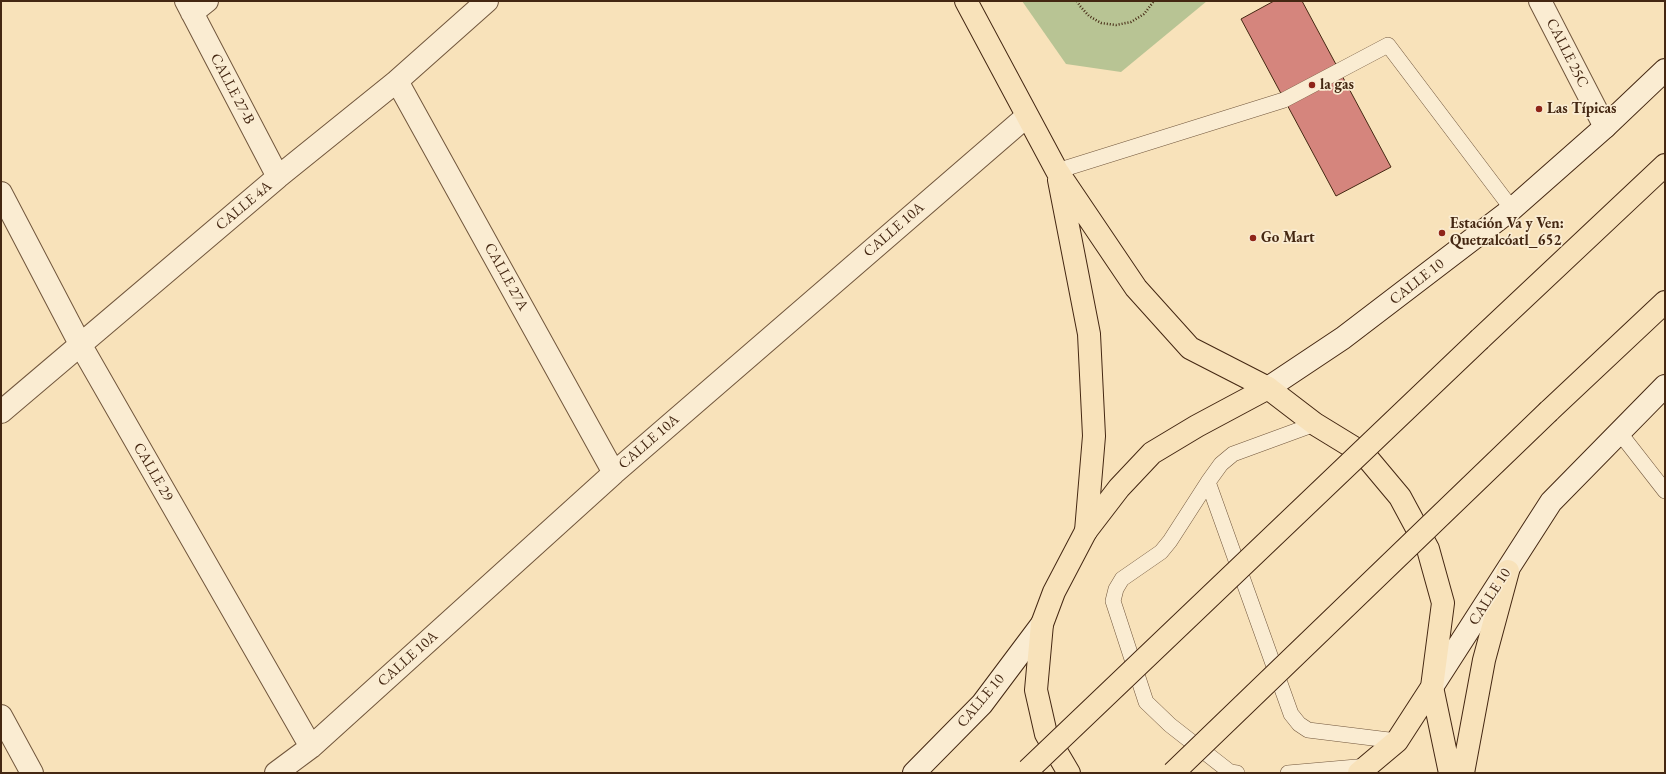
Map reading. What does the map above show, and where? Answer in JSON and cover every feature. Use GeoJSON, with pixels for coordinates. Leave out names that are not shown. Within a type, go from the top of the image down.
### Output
{"type":"FeatureCollection","features":[{"type":"Feature","properties":{"kind":"main road"},"geometry":{"type":"LineString","coordinates":[[966,1],[1057,171],[1136,288],[1190,348],[1268,388],[1315,424],[1364,454],[1400,497],[1428,548],[1443,603],[1432,687],[1450,773]]}},
{"type":"Feature","properties":{"kind":"main road"},"geometry":{"type":"LineString","coordinates":[[1026,771],[1665,165]]}},
{"type":"Feature","properties":{"kind":"main road"},"geometry":{"type":"LineString","coordinates":[[1057,171],[1089,334],[1094,436],[1086,531]]}},
{"type":"Feature","properties":{"kind":"main road"},"geometry":{"type":"LineString","coordinates":[[1173,773],[1549,411],[1665,302]]}},
{"type":"Feature","properties":{"kind":"main road"},"geometry":{"type":"LineString","coordinates":[[1070,773],[1046,734],[1036,690],[1042,624],[1054,592],[1086,531],[1119,488],[1152,453],[1197,426],[1268,388]]}},
{"type":"Feature","properties":{"kind":"main road"},"geometry":{"type":"LineString","coordinates":[[1463,773],[1484,660],[1508,571]]}},
{"type":"Feature","properties":{"kind":"main road"},"geometry":{"type":"LineString","coordinates":[[1364,769],[1397,741],[1432,687]]}},
{"type":"Feature","properties":{"kind":"street","name":"CALLE 4A"},"geometry":{"type":"LineString","coordinates":[[1,412],[278,177],[397,82],[487,1]]}},
{"type":"Feature","properties":{"kind":"street","name":"CALLE 25C"},"geometry":{"type":"LineString","coordinates":[[1540,1],[1605,127]]}},
{"type":"Feature","properties":{"kind":"street","name":"CALLE 27-B"},"geometry":{"type":"LineString","coordinates":[[195,5],[278,177]]}},
{"type":"Feature","properties":{"kind":"street","name":"CALLE 10"},"geometry":{"type":"LineString","coordinates":[[1268,388],[1344,338],[1512,209],[1605,127],[1665,70]]}},
{"type":"Feature","properties":{"kind":"street","name":"CALLE 27A"},"geometry":{"type":"LineString","coordinates":[[397,82],[614,472]]}},
{"type":"Feature","properties":{"kind":"street","name":"CALLE 10A"},"geometry":{"type":"LineString","coordinates":[[276,773],[311,748],[614,472],[1027,116]]}},
{"type":"Feature","properties":{"kind":"street","name":"CALLE 29"},"geometry":{"type":"LineString","coordinates":[[1,193],[80,344],[311,748]]}},
{"type":"Feature","properties":{"kind":"street","name":"CALLE 10"},"geometry":{"type":"LineString","coordinates":[[1432,687],[1551,502],[1618,432],[1665,386]]}},
{"type":"Feature","properties":{"kind":"street","name":"CALLE 10"},"geometry":{"type":"LineString","coordinates":[[914,773],[982,704],[1042,624]]}},
{"type":"Feature","properties":{"kind":"street"},"geometry":{"type":"LineString","coordinates":[[1,716],[32,773]]}},
{"type":"Feature","properties":{"kind":"lane"},"geometry":{"type":"LineString","coordinates":[[1057,171],[1284,100],[1388,45],[1512,209]]}},
{"type":"Feature","properties":{"kind":"lane"},"geometry":{"type":"LineString","coordinates":[[1237,773],[1230,772],[1170,725],[1146,702],[1113,600],[1116,589],[1122,579],[1161,552],[1170,541],[1221,464],[1233,454],[1315,424]]}},
{"type":"Feature","properties":{"kind":"lane"},"geometry":{"type":"LineString","coordinates":[[1618,432],[1665,491]]}},
{"type":"Feature","properties":{"kind":"lane"},"geometry":{"type":"LineString","coordinates":[[1208,482],[1291,714],[1299,724],[1308,730],[1397,741]]}},
{"type":"Feature","properties":{"kind":"lane"},"geometry":{"type":"LineString","coordinates":[[1288,773],[1364,769]]}},
{"type":"Feature","properties":{"kind":"path"},"geometry":{"type":"LineString","coordinates":[[1077,1],[1089,16],[1101,23],[1116,25],[1131,22],[1144,14],[1154,1]]}},
{"type":"Feature","properties":{"kind":"green space"},"geometry":{"type":"Polygon","coordinates":[[[1022,1],[1207,1],[1121,72],[1066,64],[1022,1]]]}},
{"type":"Feature","properties":{"kind":"building","name":"la gas"},"geometry":{"type":"Polygon","coordinates":[[[1274,1],[1302,1],[1391,167],[1336,196],[1241,19],[1274,1]]]}},
{"type":"Feature","properties":{"kind":"place","name":"la gas"},"geometry":{"type":"Point","coordinates":[1312,85]}},
{"type":"Feature","properties":{"kind":"place","name":"Las Típicas"},"geometry":{"type":"Point","coordinates":[1539,109]}},
{"type":"Feature","properties":{"kind":"place","name":"Estación Va y Ven: Quetzalcóatl_652"},"geometry":{"type":"Point","coordinates":[1442,233]}},
{"type":"Feature","properties":{"kind":"place","name":"Go Mart"},"geometry":{"type":"Point","coordinates":[1253,238]}}]}
